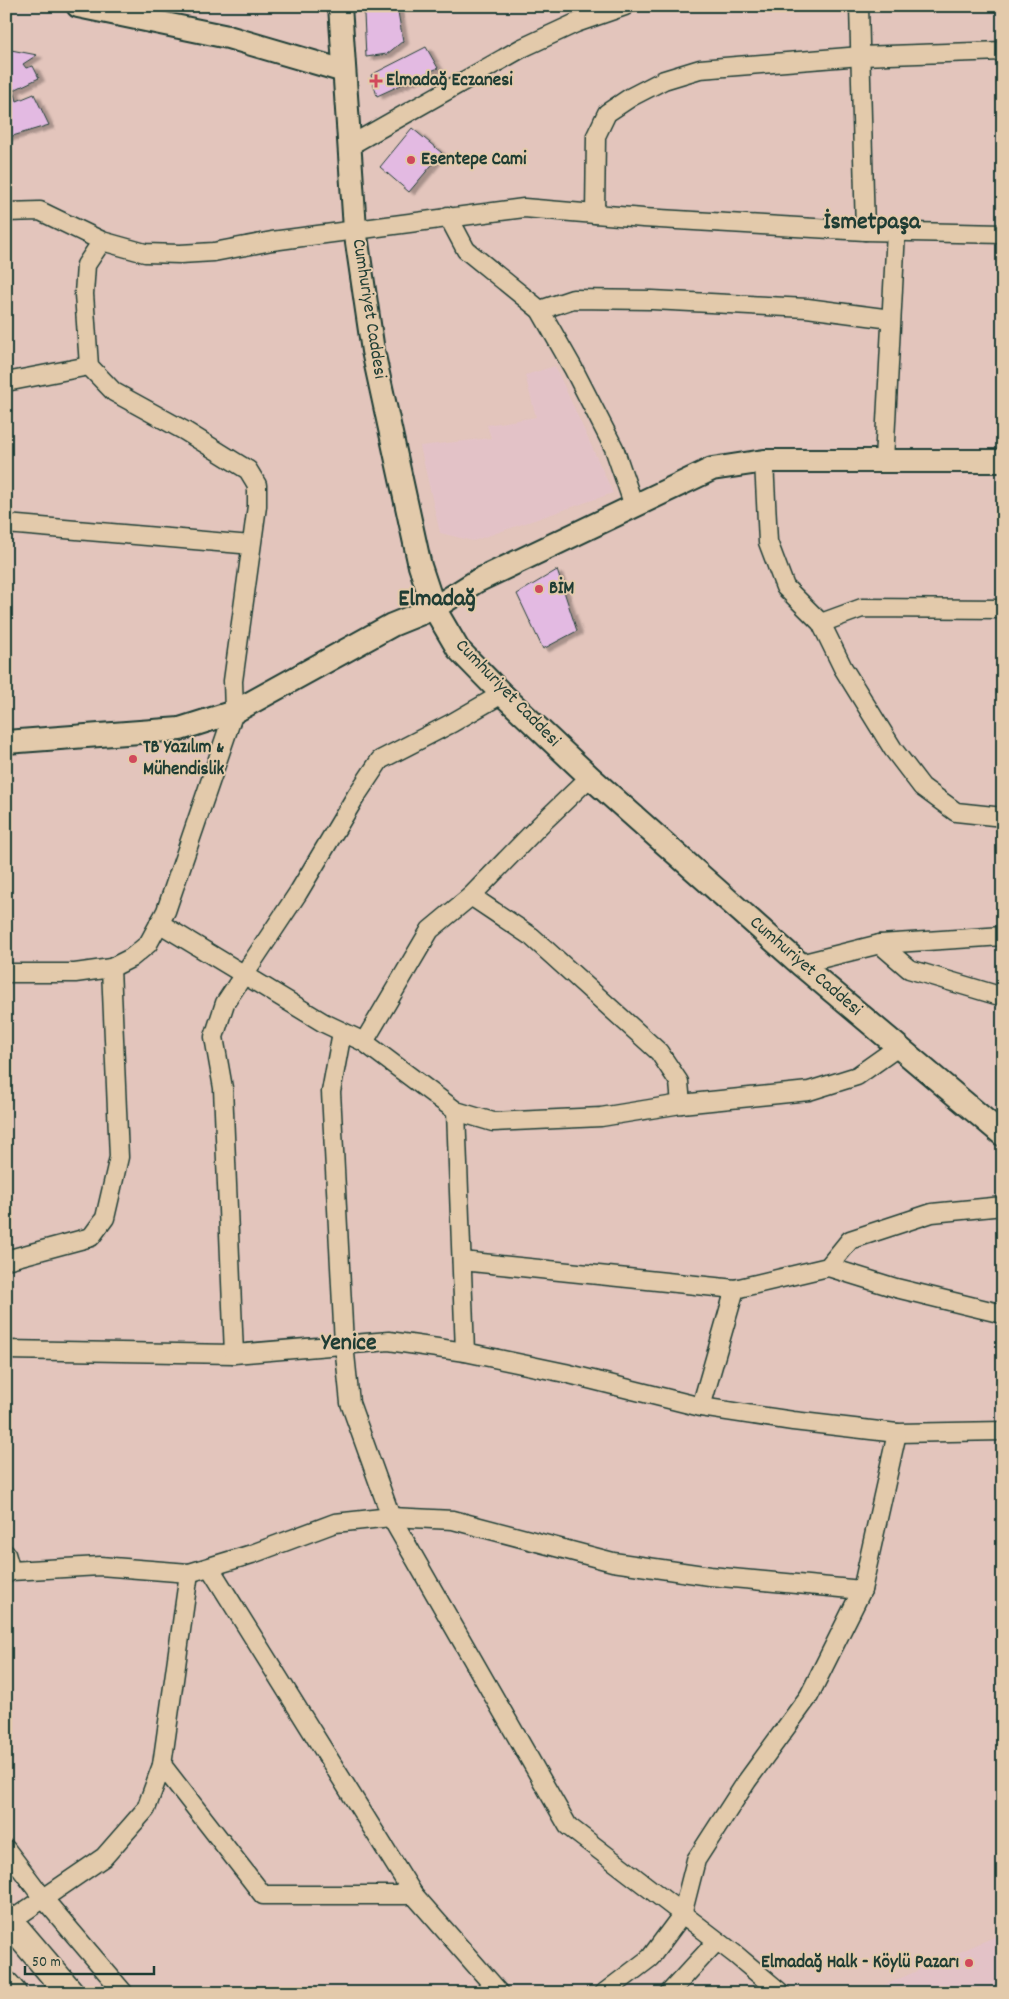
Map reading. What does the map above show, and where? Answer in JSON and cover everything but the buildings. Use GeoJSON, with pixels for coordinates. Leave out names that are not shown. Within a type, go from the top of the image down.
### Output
{"type":"FeatureCollection","features":[{"type":"Feature","properties":{"kind":"highway"},"geometry":{"type":"LineString","coordinates":[[8,1920],[70,1993]]}},
{"type":"Feature","properties":{"kind":"highway"},"geometry":{"type":"LineString","coordinates":[[6,1986],[12,1993]]}},
{"type":"Feature","properties":{"kind":"street"},"geometry":{"type":"LineString","coordinates":[[78,6],[228,37],[344,71]]}},
{"type":"Feature","properties":{"kind":"street","name":"Cumhuriyet Caddesi"},"geometry":{"type":"LineString","coordinates":[[340,6],[355,229],[373,351],[420,566],[434,608],[458,650],[590,777],[800,964],[1003,1135]]}},
{"type":"Feature","properties":{"kind":"street"},"geometry":{"type":"LineString","coordinates":[[349,146],[522,48],[576,23],[625,6]]}},
{"type":"Feature","properties":{"kind":"street"},"geometry":{"type":"LineString","coordinates":[[859,6],[865,231]]}},
{"type":"Feature","properties":{"kind":"street"},"geometry":{"type":"LineString","coordinates":[[595,214],[596,136],[608,113],[631,96],[664,80],[700,69],[861,56],[1003,51]]}},
{"type":"Feature","properties":{"kind":"street"},"geometry":{"type":"LineString","coordinates":[[6,212],[40,211],[102,242],[144,253],[180,254],[214,252],[355,229],[524,208],[865,231],[1003,234]]}},
{"type":"Feature","properties":{"kind":"street"},"geometry":{"type":"LineString","coordinates":[[448,216],[466,250],[540,310],[573,368],[614,448],[634,506]]}},
{"type":"Feature","properties":{"kind":"street"},"geometry":{"type":"LineString","coordinates":[[884,460],[896,232]]}},
{"type":"Feature","properties":{"kind":"street"},"geometry":{"type":"LineString","coordinates":[[6,972],[75,973],[111,968],[131,958],[148,944],[166,911],[234,712],[233,681],[257,506],[257,485],[248,470],[185,431],[114,392],[89,366],[84,294],[86,265],[102,242]]}},
{"type":"Feature","properties":{"kind":"street"},"geometry":{"type":"LineString","coordinates":[[540,310],[573,298],[808,308],[891,319]]}},
{"type":"Feature","properties":{"kind":"street"},"geometry":{"type":"LineString","coordinates":[[6,382],[89,366]]}},
{"type":"Feature","properties":{"kind":"street"},"geometry":{"type":"LineString","coordinates":[[764,461],[768,542],[785,587],[821,623],[843,668],[893,749],[922,787],[956,812],[1003,818]]}},
{"type":"Feature","properties":{"kind":"street"},"geometry":{"type":"LineString","coordinates":[[6,742],[180,729],[234,712],[392,625],[434,608],[477,581],[712,469],[764,461],[1003,461]]}},
{"type":"Feature","properties":{"kind":"street"},"geometry":{"type":"LineString","coordinates":[[6,524],[251,546]]}},
{"type":"Feature","properties":{"kind":"street"},"geometry":{"type":"LineString","coordinates":[[821,623],[862,608],[1003,609]]}},
{"type":"Feature","properties":{"kind":"street"},"geometry":{"type":"LineString","coordinates":[[234,1354],[223,1088],[214,1037],[225,1003],[245,975],[380,760],[452,723],[502,694]]}},
{"type":"Feature","properties":{"kind":"street"},"geometry":{"type":"LineString","coordinates":[[364,1042],[430,930],[471,896],[590,777]]}},
{"type":"Feature","properties":{"kind":"street"},"geometry":{"type":"LineString","coordinates":[[471,896],[532,937],[659,1052],[679,1082],[681,1104]]}},
{"type":"Feature","properties":{"kind":"street"},"geometry":{"type":"LineString","coordinates":[[159,923],[342,1032],[364,1042],[456,1111],[493,1122],[601,1117],[681,1104],[809,1091],[857,1076],[898,1047]]}},
{"type":"Feature","properties":{"kind":"street"},"geometry":{"type":"LineString","coordinates":[[800,964],[880,944],[1003,936]]}},
{"type":"Feature","properties":{"kind":"street"},"geometry":{"type":"LineString","coordinates":[[880,944],[909,969],[1003,997]]}},
{"type":"Feature","properties":{"kind":"street"},"geometry":{"type":"LineString","coordinates":[[6,1260],[91,1237],[104,1218],[119,1157],[111,968]]}},
{"type":"Feature","properties":{"kind":"street"},"geometry":{"type":"LineString","coordinates":[[342,1032],[331,1092],[344,1344],[350,1403],[391,1517],[568,1826],[781,1993]]}},
{"type":"Feature","properties":{"kind":"street"},"geometry":{"type":"LineString","coordinates":[[456,1111],[465,1352]]}},
{"type":"Feature","properties":{"kind":"street"},"geometry":{"type":"LineString","coordinates":[[828,1267],[850,1240],[932,1212],[1003,1206]]}},
{"type":"Feature","properties":{"kind":"street"},"geometry":{"type":"LineString","coordinates":[[462,1261],[735,1289],[828,1267],[896,1288],[1003,1314]]}},
{"type":"Feature","properties":{"kind":"street"},"geometry":{"type":"LineString","coordinates":[[701,1407],[735,1289]]}},
{"type":"Feature","properties":{"kind":"street"},"geometry":{"type":"LineString","coordinates":[[6,1350],[234,1354],[389,1341],[465,1352],[566,1372],[701,1407],[897,1433],[1003,1432]]}},
{"type":"Feature","properties":{"kind":"street"},"geometry":{"type":"LineString","coordinates":[[604,1993],[650,1958],[682,1915],[696,1860],[747,1781],[809,1696],[862,1590],[897,1433]]}},
{"type":"Feature","properties":{"kind":"street"},"geometry":{"type":"LineString","coordinates":[[6,1554],[9,1572],[100,1566],[189,1573],[210,1568],[335,1523],[391,1517],[453,1520],[613,1562],[710,1576],[862,1590]]}},
{"type":"Feature","properties":{"kind":"street"},"geometry":{"type":"LineString","coordinates":[[210,1568],[414,1896],[500,1993]]}},
{"type":"Feature","properties":{"kind":"street"},"geometry":{"type":"LineString","coordinates":[[8,1920],[104,1857],[146,1809],[162,1765],[189,1573]]}},
{"type":"Feature","properties":{"kind":"street"},"geometry":{"type":"LineString","coordinates":[[162,1765],[263,1895],[414,1896]]}},
{"type":"Feature","properties":{"kind":"street"},"geometry":{"type":"LineString","coordinates":[[6,1849],[43,1898],[124,1993]]}},
{"type":"Feature","properties":{"kind":"street"},"geometry":{"type":"LineString","coordinates":[[669,1993],[717,1941]]}},
{"type":"Feature","properties":{"kind":"shaded area"},"geometry":{"type":"Polygon","coordinates":[[[555,366],[613,493],[473,541],[440,533],[420,446],[491,438],[487,425],[536,417],[525,375],[555,366]]]}},
{"type":"Feature","properties":{"kind":"shaded area","name":"Elmadağ Halk - Köylü Pazarı"},"geometry":{"type":"Polygon","coordinates":[[[1003,1933],[1003,1993],[867,1993],[1003,1933]]]}},
{"type":"Feature","properties":{"kind":"place","name":"Elmadağ Eczanesi"},"geometry":{"type":"Point","coordinates":[376,81]}},
{"type":"Feature","properties":{"kind":"place","name":"Esentepe Cami"},"geometry":{"type":"Point","coordinates":[411,160]}},
{"type":"Feature","properties":{"kind":"place","name":"BİM"},"geometry":{"type":"Point","coordinates":[539,589]}},
{"type":"Feature","properties":{"kind":"place","name":"TB Yazılım & Mühendislik"},"geometry":{"type":"Point","coordinates":[133,759]}},
{"type":"Feature","properties":{"kind":"place","name":"Elmadağ Halk - Köylü Pazarı"},"geometry":{"type":"Point","coordinates":[969,1963]}},
{"type":"Feature","properties":{"kind":"district","name":"İsmetpaşa"},"geometry":{"type":"Point","coordinates":[872,223]}},
{"type":"Feature","properties":{"kind":"district","name":"Elmadağ"},"geometry":{"type":"Point","coordinates":[437,600]}},
{"type":"Feature","properties":{"kind":"district","name":"Yenice"},"geometry":{"type":"Point","coordinates":[349,1344]}}]}
